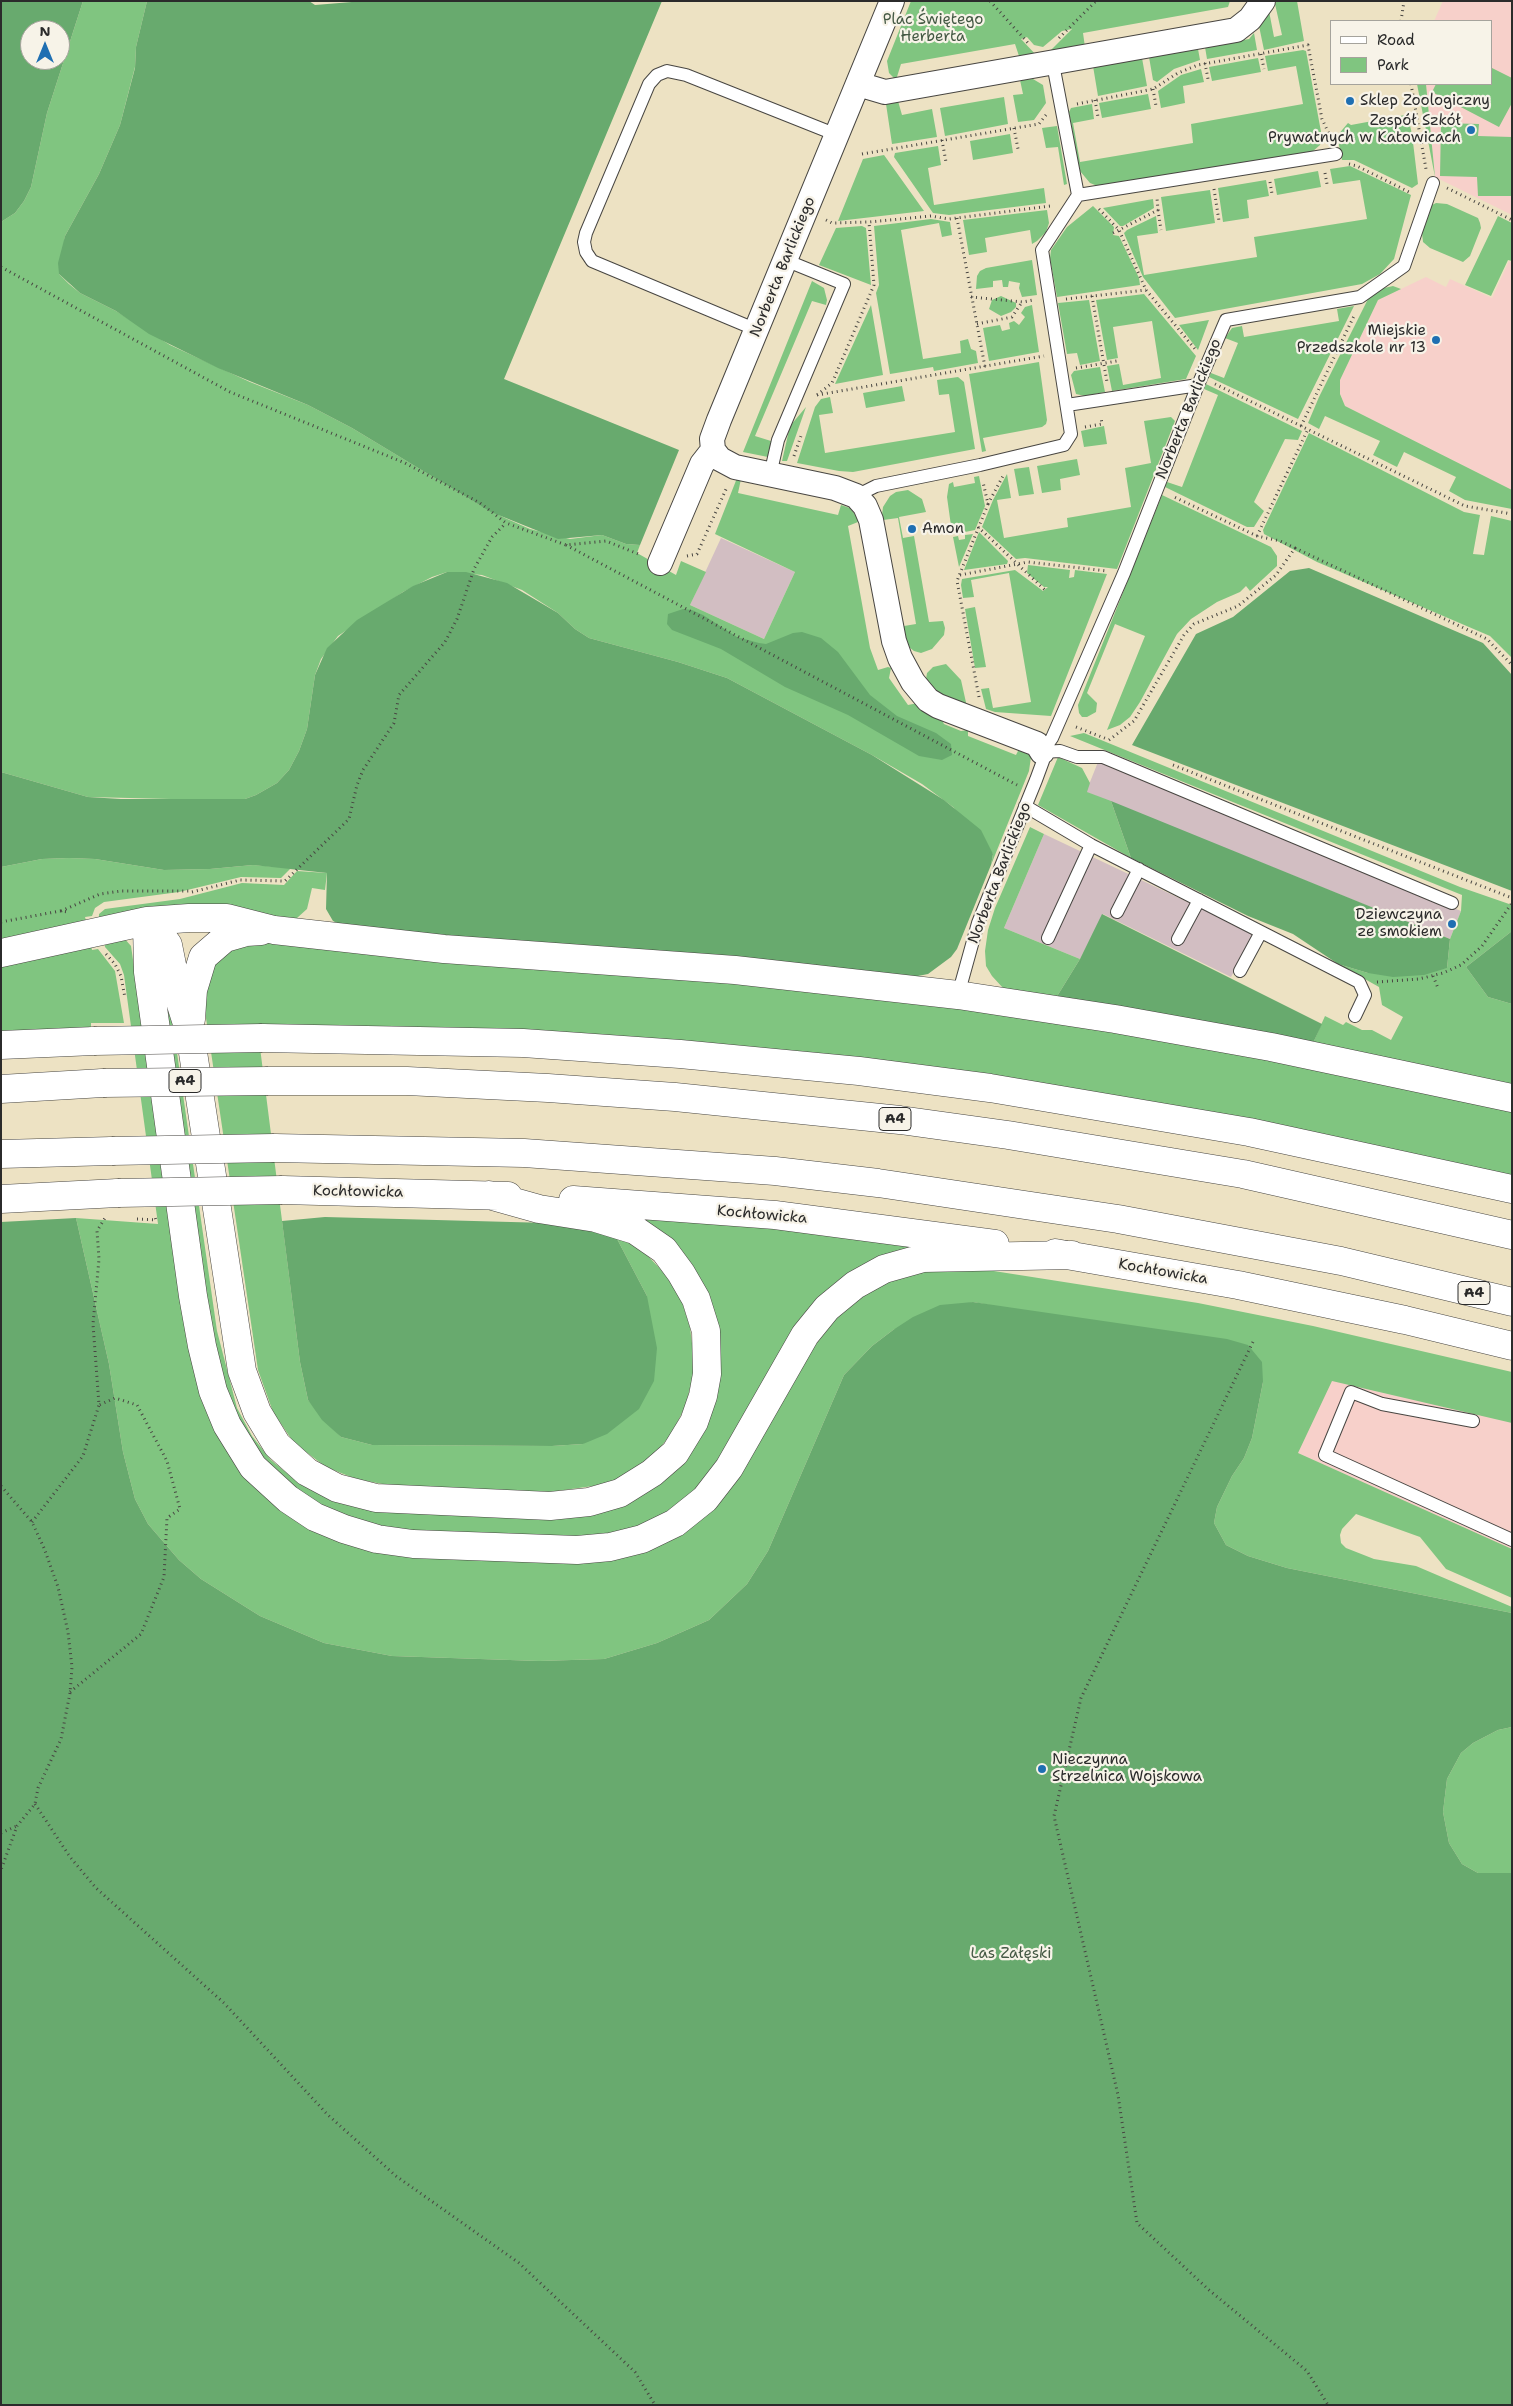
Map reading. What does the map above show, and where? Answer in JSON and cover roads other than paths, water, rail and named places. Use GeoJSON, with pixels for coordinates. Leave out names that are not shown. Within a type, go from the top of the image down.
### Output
{"type":"FeatureCollection","features":[{"type":"Feature","properties":{"kind":"main road"},"geometry":{"type":"LineString","coordinates":[[1,953],[147,921],[227,918],[274,930],[444,949],[736,970],[958,995],[1115,1019],[1252,1044],[1512,1098]]}},
{"type":"Feature","properties":{"kind":"main road"},"geometry":{"type":"LineString","coordinates":[[147,921],[158,931],[168,945],[178,995],[190,1032],[242,1371],[257,1412],[277,1446],[307,1472],[337,1488],[376,1498],[550,1506],[589,1502],[620,1493],[652,1473],[675,1453],[694,1422],[703,1396],[707,1374],[706,1331],[696,1299],[681,1273],[664,1250],[636,1230],[596,1218],[539,1209],[489,1195]]}},
{"type":"Feature","properties":{"kind":"main road"},"geometry":{"type":"LineString","coordinates":[[147,921],[148,972],[193,1296],[213,1391],[227,1425],[253,1467],[288,1499],[315,1516],[344,1529],[377,1539],[413,1544],[567,1549],[610,1547],[642,1539],[675,1523],[705,1499],[729,1468],[805,1335],[827,1308],[855,1285],[884,1269],[923,1258],[1072,1255]]}},
{"type":"Feature","properties":{"kind":"main road"},"geometry":{"type":"LineString","coordinates":[[190,1032],[193,990],[203,957],[225,938],[246,932],[274,930]]}},
{"type":"Feature","properties":{"kind":"main road"},"geometry":{"type":"LineString","coordinates":[[1,1046],[94,1041],[262,1038],[441,1040],[540,1044],[728,1058],[859,1071],[990,1088],[1249,1132],[1512,1189]]}},
{"type":"Feature","properties":{"kind":"main road","name":"A4"},"geometry":{"type":"LineString","coordinates":[[1,1089],[102,1083],[407,1081],[675,1097],[900,1120],[1008,1135],[1242,1174],[1512,1235]]}},
{"type":"Feature","properties":{"kind":"main road","name":"A4"},"geometry":{"type":"LineString","coordinates":[[1,1154],[274,1148],[406,1149],[580,1156],[775,1171],[878,1183],[1118,1219],[1341,1261],[1512,1302]]}},
{"type":"Feature","properties":{"kind":"main road","name":"Kochłowicka"},"geometry":{"type":"LineString","coordinates":[[1,1198],[118,1193],[282,1190],[489,1195],[774,1215],[923,1233],[1072,1255],[1247,1287],[1405,1320],[1512,1346]]}},
{"type":"Feature","properties":{"kind":"street","name":"Norberta Barlickiego"},"geometry":{"type":"LineString","coordinates":[[660,564],[702,464],[713,450],[712,439],[892,1]]}},
{"type":"Feature","properties":{"kind":"street"},"geometry":{"type":"LineString","coordinates":[[858,84],[886,92],[1046,62],[1236,30],[1250,19],[1263,1]]}},
{"type":"Feature","properties":{"kind":"street"},"geometry":{"type":"LineString","coordinates":[[713,450],[720,459],[735,467],[835,488],[856,496],[865,506],[872,520],[894,641],[900,658],[913,682],[928,700],[938,706],[1037,744],[1042,752]]}},
{"type":"Feature","properties":{"kind":"lane"},"geometry":{"type":"LineString","coordinates":[[856,496],[876,486],[980,466],[1064,445],[1071,434],[1042,250],[1075,199],[1061,107],[1046,62]]}},
{"type":"Feature","properties":{"kind":"lane"},"geometry":{"type":"LineString","coordinates":[[757,330],[592,261],[586,252],[584,242],[586,233],[649,84],[657,75],[668,71],[686,76],[837,135]]}},
{"type":"Feature","properties":{"kind":"lane"},"geometry":{"type":"LineString","coordinates":[[1075,199],[1337,160]]}},
{"type":"Feature","properties":{"kind":"lane","name":"Norberta Barlickiego"},"geometry":{"type":"LineString","coordinates":[[958,995],[978,923],[1043,761],[1042,752],[1052,738],[1124,573],[1199,381],[1226,320],[1360,297],[1404,266],[1433,183]]}},
{"type":"Feature","properties":{"kind":"lane"},"geometry":{"type":"LineString","coordinates":[[770,475],[778,440],[844,284],[785,260]]}},
{"type":"Feature","properties":{"kind":"lane"},"geometry":{"type":"LineString","coordinates":[[1067,405],[1199,381]]}},
{"type":"Feature","properties":{"kind":"lane"},"geometry":{"type":"LineString","coordinates":[[1042,752],[1060,751],[1077,757],[1103,757],[1452,903]]}},
{"type":"Feature","properties":{"kind":"lane"},"geometry":{"type":"LineString","coordinates":[[1026,806],[1091,845],[1359,982],[1365,995],[1355,1016]]}},
{"type":"Feature","properties":{"kind":"lane"},"geometry":{"type":"LineString","coordinates":[[1048,938],[1091,845]]}},
{"type":"Feature","properties":{"kind":"lane"},"geometry":{"type":"LineString","coordinates":[[1117,912],[1139,869]]}},
{"type":"Feature","properties":{"kind":"lane"},"geometry":{"type":"LineString","coordinates":[[1178,939],[1199,900]]}},
{"type":"Feature","properties":{"kind":"lane"},"geometry":{"type":"LineString","coordinates":[[1240,971],[1261,932]]}},
{"type":"Feature","properties":{"kind":"lane"},"geometry":{"type":"LineString","coordinates":[[1473,1421],[1382,1404],[1351,1392],[1324,1454],[1512,1540]]}},
{"type":"Feature","properties":{"kind":"place","name":"Sklep Zoologiczny"},"geometry":{"type":"Point","coordinates":[1350,101]}},
{"type":"Feature","properties":{"kind":"place","name":"Zespół Szkół Prywatnych w Katowicach"},"geometry":{"type":"Point","coordinates":[1471,130]}},
{"type":"Feature","properties":{"kind":"place","name":"Miejskie Przedszkole nr 13"},"geometry":{"type":"Point","coordinates":[1436,340]}},
{"type":"Feature","properties":{"kind":"place","name":"Amon"},"geometry":{"type":"Point","coordinates":[912,529]}},
{"type":"Feature","properties":{"kind":"place","name":"Dziewczyna ze smokiem"},"geometry":{"type":"Point","coordinates":[1452,924]}},
{"type":"Feature","properties":{"kind":"place","name":"Nieczynna Strzelnica Wojskowa"},"geometry":{"type":"Point","coordinates":[1042,1769]}},
{"type":"Feature","properties":{"kind":"park label","name":"Plac Świętego Herberta"},"geometry":{"type":"Point","coordinates":[933,28]}},
{"type":"Feature","properties":{"kind":"park label","name":"Las Załęski"},"geometry":{"type":"Point","coordinates":[1011,1954]}}]}
